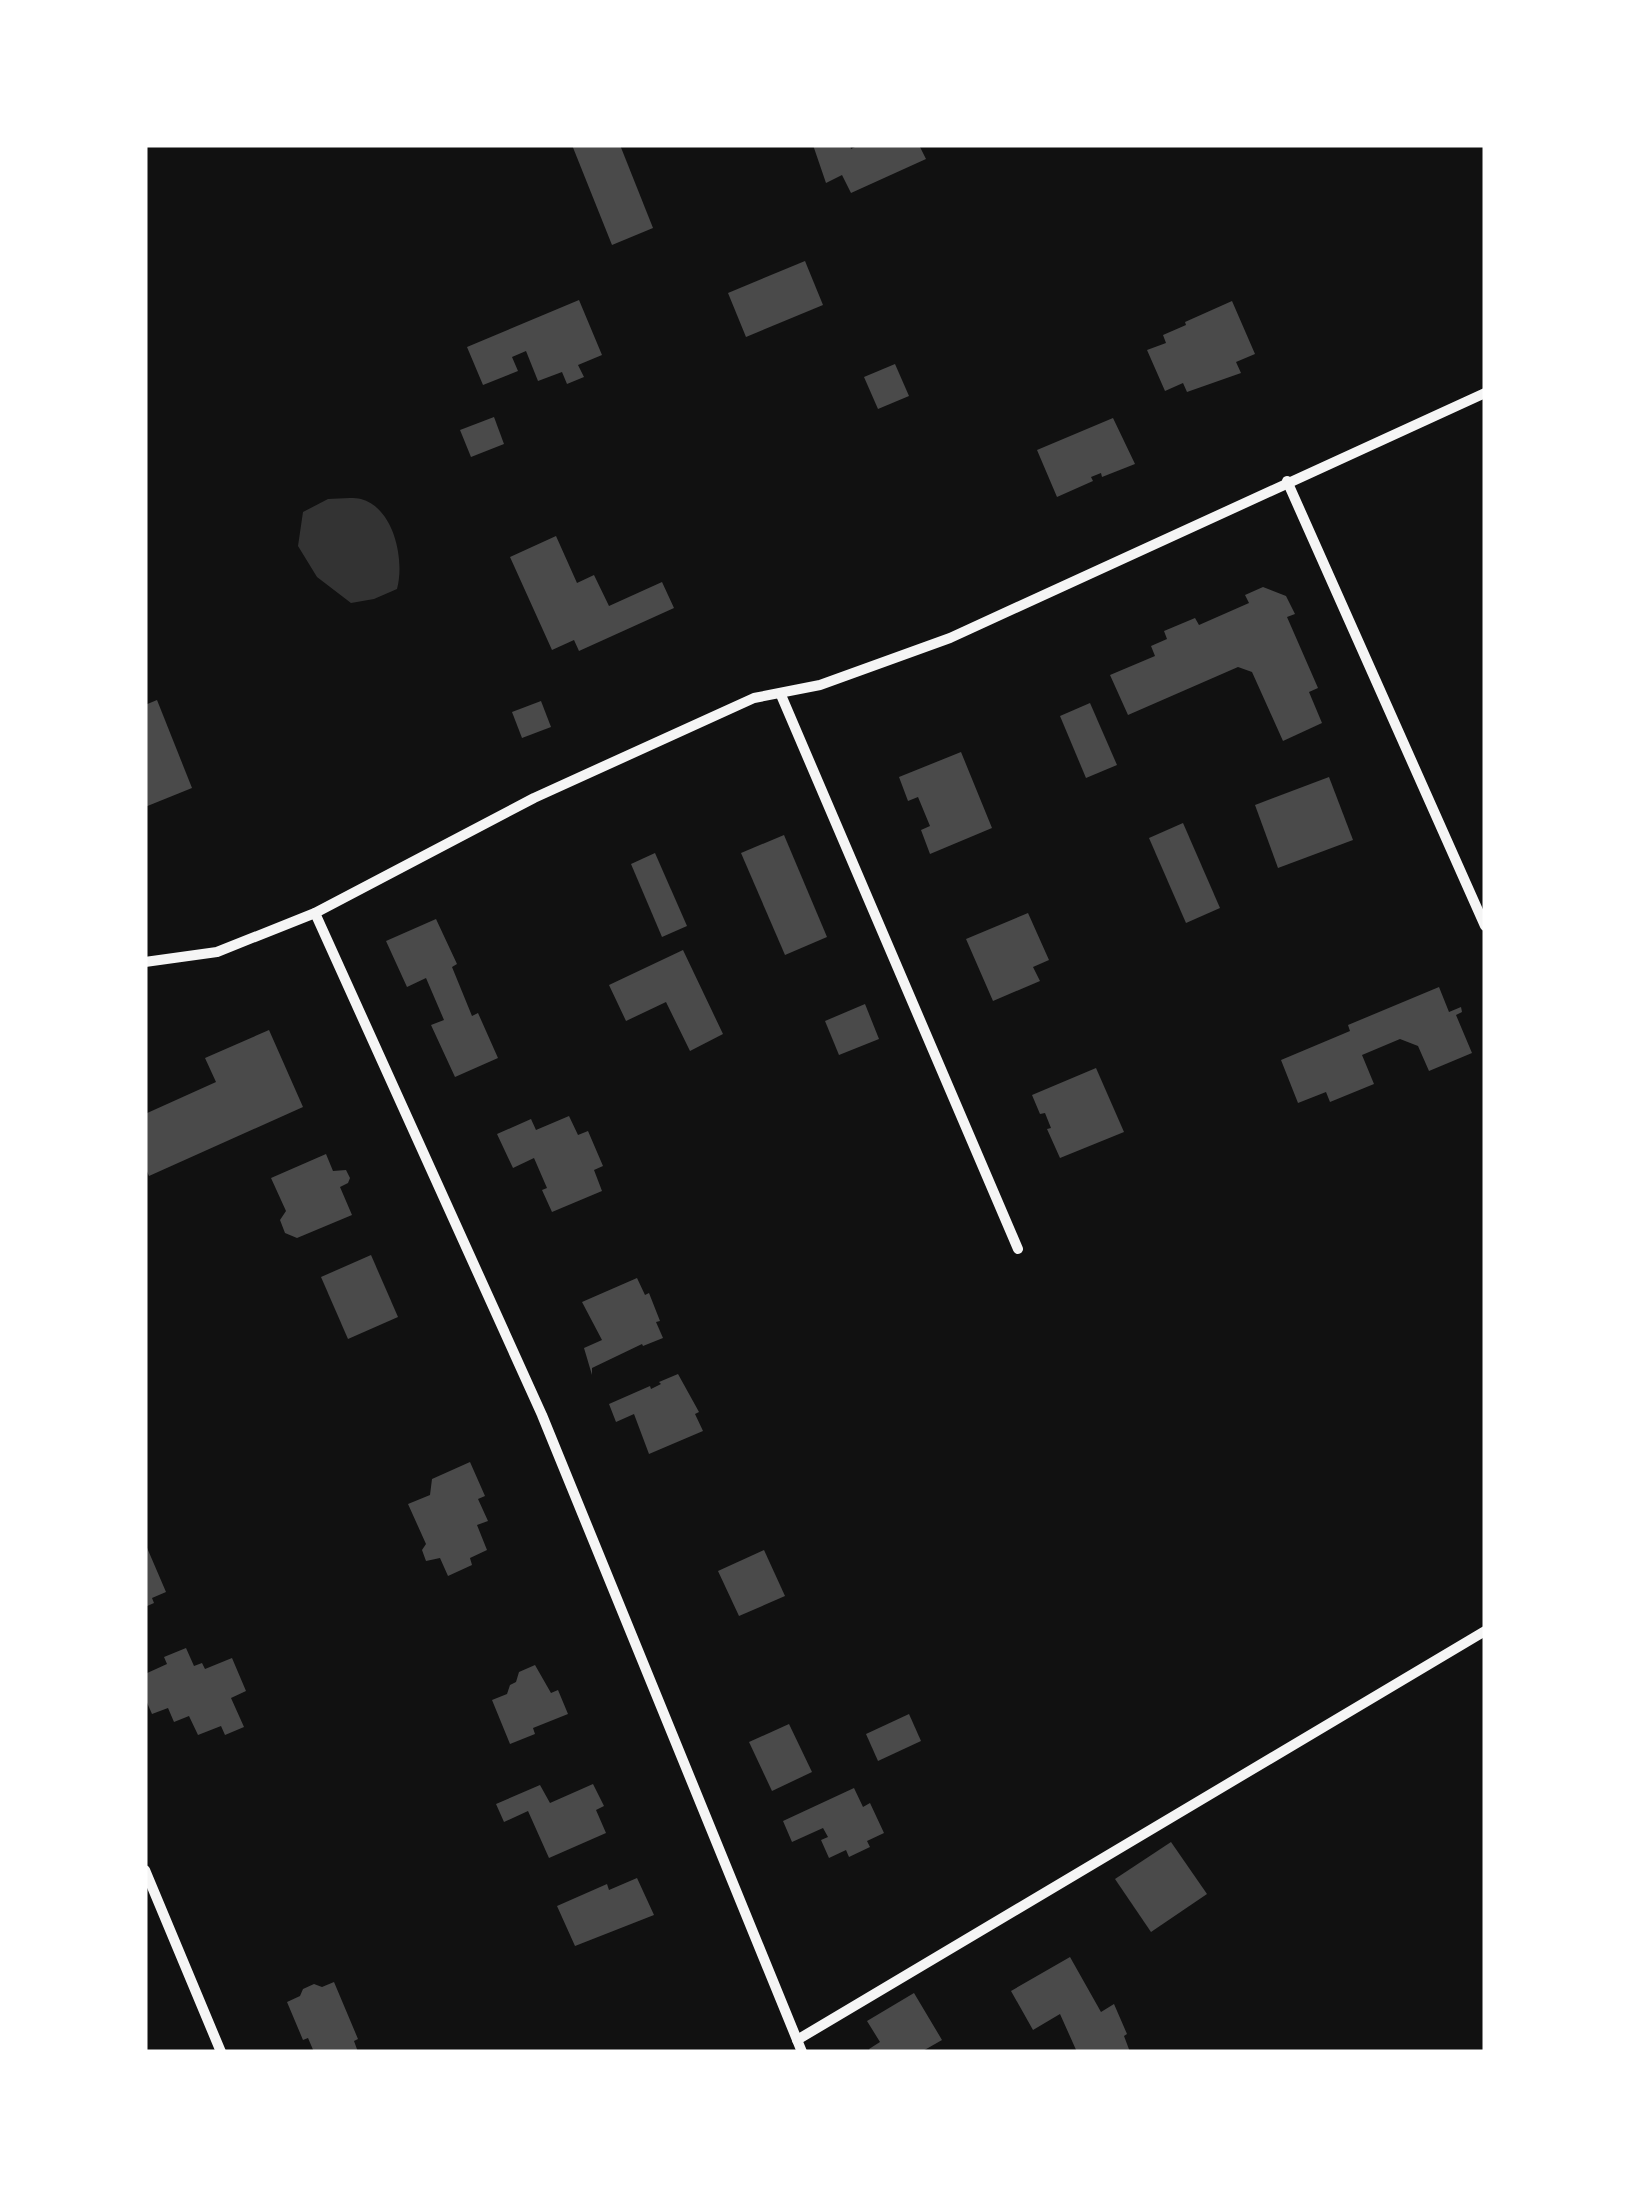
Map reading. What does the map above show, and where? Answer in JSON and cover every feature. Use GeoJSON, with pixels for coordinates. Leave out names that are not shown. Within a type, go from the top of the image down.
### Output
{"type":"FeatureCollection","features":[{"type":"Feature","properties":{"kind":"street"},"geometry":{"type":"LineString","coordinates":[[145,962],[218,952],[315,912],[534,798],[754,698],[781,696],[820,685],[950,638],[1485,393]]}},
{"type":"Feature","properties":{"kind":"street"},"geometry":{"type":"LineString","coordinates":[[1288,481],[1485,926]]}},
{"type":"Feature","properties":{"kind":"street"},"geometry":{"type":"LineString","coordinates":[[781,696],[1018,1250]]}},
{"type":"Feature","properties":{"kind":"street"},"geometry":{"type":"LineString","coordinates":[[315,912],[542,1416],[802,2052]]}},
{"type":"Feature","properties":{"kind":"street"},"geometry":{"type":"LineString","coordinates":[[797,2040],[1485,1631]]}},
{"type":"Feature","properties":{"kind":"street"},"geometry":{"type":"LineString","coordinates":[[145,1870],[221,2052]]}},
{"type":"Feature","properties":{"kind":"shaded area"},"geometry":{"type":"Polygon","coordinates":[[[328,499],[361,499],[382,513],[398,550],[397,589],[351,603],[317,577],[298,546],[303,512],[328,499]]]}},
{"type":"Feature","properties":{"kind":"building"},"geometry":{"type":"Polygon","coordinates":[[[572,145],[620,145],[653,228],[612,245],[572,145]]]}},
{"type":"Feature","properties":{"kind":"building"},"geometry":{"type":"Polygon","coordinates":[[[813,145],[850,145],[851,149],[859,145],[919,145],[926,159],[851,193],[842,175],[826,183],[813,145]]]}},
{"type":"Feature","properties":{"kind":"building"},"geometry":{"type":"Polygon","coordinates":[[[805,261],[823,305],[746,337],[728,293],[805,261]]]}},
{"type":"Feature","properties":{"kind":"building"},"geometry":{"type":"Polygon","coordinates":[[[579,300],[602,355],[578,365],[584,377],[567,384],[562,372],[538,381],[526,351],[512,357],[518,371],[483,385],[467,347],[579,300]]]}},
{"type":"Feature","properties":{"kind":"building"},"geometry":{"type":"Polygon","coordinates":[[[1232,301],[1255,354],[1236,362],[1241,373],[1187,392],[1183,383],[1165,391],[1147,350],[1166,343],[1163,335],[1186,325],[1185,322],[1232,301]]]}},
{"type":"Feature","properties":{"kind":"building"},"geometry":{"type":"Polygon","coordinates":[[[895,364],[909,396],[878,409],[864,377],[895,364]]]}},
{"type":"Feature","properties":{"kind":"building"},"geometry":{"type":"Polygon","coordinates":[[[494,417],[504,444],[471,457],[460,430],[494,417]]]}},
{"type":"Feature","properties":{"kind":"building"},"geometry":{"type":"Polygon","coordinates":[[[1113,418],[1135,464],[1102,477],[1101,473],[1091,477],[1093,481],[1057,497],[1037,450],[1113,418]]]}},
{"type":"Feature","properties":{"kind":"building"},"geometry":{"type":"Polygon","coordinates":[[[556,536],[577,583],[594,575],[609,606],[662,582],[674,608],[579,651],[574,640],[552,650],[510,557],[556,536]]]}},
{"type":"Feature","properties":{"kind":"building"},"geometry":{"type":"Polygon","coordinates":[[[1263,587],[1286,596],[1295,614],[1287,617],[1318,688],[1309,692],[1322,723],[1283,741],[1252,672],[1238,667],[1128,715],[1110,675],[1155,656],[1151,646],[1167,639],[1164,631],[1195,618],[1199,625],[1249,603],[1245,595],[1263,587]]]}},
{"type":"Feature","properties":{"kind":"building"},"geometry":{"type":"Polygon","coordinates":[[[157,700],[192,788],[145,807],[145,705],[157,700]]]}},
{"type":"Feature","properties":{"kind":"building"},"geometry":{"type":"Polygon","coordinates":[[[541,701],[551,727],[522,738],[512,712],[541,701]]]}},
{"type":"Feature","properties":{"kind":"building"},"geometry":{"type":"Polygon","coordinates":[[[1090,703],[1117,765],[1086,778],[1060,716],[1090,703]]]}},
{"type":"Feature","properties":{"kind":"building"},"geometry":{"type":"Polygon","coordinates":[[[961,752],[992,828],[930,854],[921,830],[930,826],[918,797],[908,801],[899,777],[961,752]]]}},
{"type":"Feature","properties":{"kind":"building"},"geometry":{"type":"Polygon","coordinates":[[[1329,777],[1353,840],[1278,868],[1255,805],[1329,777]]]}},
{"type":"Feature","properties":{"kind":"building"},"geometry":{"type":"Polygon","coordinates":[[[1183,823],[1220,908],[1186,923],[1149,838],[1183,823]]]}},
{"type":"Feature","properties":{"kind":"building"},"geometry":{"type":"Polygon","coordinates":[[[784,835],[827,937],[785,955],[741,853],[784,835]]]}},
{"type":"Feature","properties":{"kind":"building"},"geometry":{"type":"Polygon","coordinates":[[[655,853],[687,926],[662,937],[631,864],[655,853]]]}},
{"type":"Feature","properties":{"kind":"building"},"geometry":{"type":"Polygon","coordinates":[[[1028,913],[1049,960],[1033,967],[1040,981],[993,1001],[966,939],[1028,913]]]}},
{"type":"Feature","properties":{"kind":"building"},"geometry":{"type":"Polygon","coordinates":[[[436,919],[457,964],[452,967],[472,1016],[478,1013],[498,1058],[455,1077],[431,1025],[444,1020],[426,978],[407,987],[386,941],[436,919]]]}},
{"type":"Feature","properties":{"kind":"building"},"geometry":{"type":"Polygon","coordinates":[[[683,950],[723,1034],[690,1051],[666,1002],[626,1021],[609,985],[683,950]]]}},
{"type":"Feature","properties":{"kind":"building"},"geometry":{"type":"Polygon","coordinates":[[[1439,987],[1449,1012],[1461,1007],[1462,1012],[1456,1015],[1472,1053],[1429,1071],[1418,1046],[1400,1039],[1362,1055],[1374,1084],[1330,1102],[1326,1092],[1298,1103],[1281,1060],[1350,1031],[1348,1025],[1439,987]]]}},
{"type":"Feature","properties":{"kind":"building"},"geometry":{"type":"Polygon","coordinates":[[[865,1004],[879,1039],[839,1055],[825,1021],[865,1004]]]}},
{"type":"Feature","properties":{"kind":"building"},"geometry":{"type":"Polygon","coordinates":[[[269,1030],[303,1107],[149,1176],[145,1167],[145,1114],[216,1082],[205,1058],[269,1030]]]}},
{"type":"Feature","properties":{"kind":"building"},"geometry":{"type":"Polygon","coordinates":[[[1096,1068],[1124,1132],[1060,1158],[1047,1129],[1051,1128],[1045,1113],[1040,1114],[1032,1095],[1096,1068]]]}},
{"type":"Feature","properties":{"kind":"building"},"geometry":{"type":"Polygon","coordinates":[[[569,1116],[578,1135],[588,1131],[603,1166],[594,1170],[602,1191],[552,1212],[534,1158],[513,1168],[497,1134],[531,1119],[536,1130],[569,1116]]]}},
{"type":"Feature","properties":{"kind":"building"},"geometry":{"type":"Polygon","coordinates":[[[326,1154],[333,1171],[346,1170],[350,1178],[340,1187],[352,1215],[297,1238],[285,1233],[280,1220],[286,1211],[271,1178],[326,1154]]]}},
{"type":"Feature","properties":{"kind":"building"},"geometry":{"type":"Polygon","coordinates":[[[371,1255],[398,1317],[348,1339],[321,1277],[371,1255]]]}},
{"type":"Feature","properties":{"kind":"building"},"geometry":{"type":"Polygon","coordinates":[[[637,1278],[645,1295],[649,1293],[663,1338],[592,1368],[592,1375],[584,1348],[602,1340],[582,1302],[637,1278]]]}},
{"type":"Feature","properties":{"kind":"building"},"geometry":{"type":"Polygon","coordinates":[[[678,1374],[699,1412],[695,1414],[703,1431],[649,1454],[634,1414],[616,1422],[609,1404],[678,1374]]]}},
{"type":"Feature","properties":{"kind":"building"},"geometry":{"type":"Polygon","coordinates":[[[470,1462],[485,1496],[478,1499],[488,1521],[477,1525],[487,1550],[470,1558],[472,1565],[448,1576],[440,1558],[426,1561],[422,1550],[426,1544],[408,1504],[430,1495],[432,1479],[470,1462]]]}},
{"type":"Feature","properties":{"kind":"building"},"geometry":{"type":"Polygon","coordinates":[[[145,1543],[166,1592],[152,1598],[154,1603],[145,1607],[145,1543]]]}},
{"type":"Feature","properties":{"kind":"building"},"geometry":{"type":"Polygon","coordinates":[[[764,1550],[785,1596],[739,1616],[718,1571],[764,1550]]]}},
{"type":"Feature","properties":{"kind":"building"},"geometry":{"type":"Polygon","coordinates":[[[186,1648],[194,1666],[202,1663],[205,1669],[232,1658],[246,1691],[231,1698],[244,1727],[225,1735],[221,1726],[198,1735],[189,1716],[174,1722],[168,1708],[152,1714],[145,1698],[145,1674],[167,1664],[164,1657],[186,1648]]]}},
{"type":"Feature","properties":{"kind":"building"},"geometry":{"type":"Polygon","coordinates":[[[535,1665],[551,1693],[558,1690],[568,1714],[533,1728],[535,1734],[510,1744],[492,1700],[507,1694],[519,1672],[535,1665]]]}},
{"type":"Feature","properties":{"kind":"building"},"geometry":{"type":"Polygon","coordinates":[[[909,1714],[921,1741],[878,1761],[866,1734],[909,1714]]]}},
{"type":"Feature","properties":{"kind":"building"},"geometry":{"type":"Polygon","coordinates":[[[789,1724],[812,1772],[772,1791],[749,1742],[789,1724]]]}},
{"type":"Feature","properties":{"kind":"building"},"geometry":{"type":"Polygon","coordinates":[[[593,1784],[604,1806],[596,1810],[606,1833],[549,1858],[528,1811],[504,1822],[496,1804],[540,1785],[550,1803],[593,1784]]]}},
{"type":"Feature","properties":{"kind":"building"},"geometry":{"type":"Polygon","coordinates":[[[854,1788],[863,1807],[870,1803],[884,1833],[867,1841],[870,1847],[849,1857],[846,1850],[829,1858],[821,1840],[828,1837],[823,1828],[792,1842],[783,1821],[854,1788]]]}},
{"type":"Feature","properties":{"kind":"building"},"geometry":{"type":"Polygon","coordinates":[[[1171,1842],[1207,1894],[1151,1932],[1115,1879],[1171,1842]]]}},
{"type":"Feature","properties":{"kind":"building"},"geometry":{"type":"Polygon","coordinates":[[[637,1878],[654,1915],[575,1946],[557,1906],[607,1884],[609,1890],[637,1878]]]}},
{"type":"Feature","properties":{"kind":"building"},"geometry":{"type":"Polygon","coordinates":[[[1070,1957],[1101,2012],[1114,2004],[1130,2052],[1077,2052],[1060,2014],[1033,2030],[1011,1991],[1070,1957]]]}},
{"type":"Feature","properties":{"kind":"building"},"geometry":{"type":"Polygon","coordinates":[[[334,1982],[358,2039],[354,2041],[358,2052],[314,2052],[308,2038],[303,2040],[287,2002],[314,1984],[322,1987],[334,1982]]]}},
{"type":"Feature","properties":{"kind":"building"},"geometry":{"type":"Polygon","coordinates":[[[914,1993],[942,2040],[921,2052],[871,2052],[869,2049],[880,2042],[867,2021],[914,1993]]]}}]}
